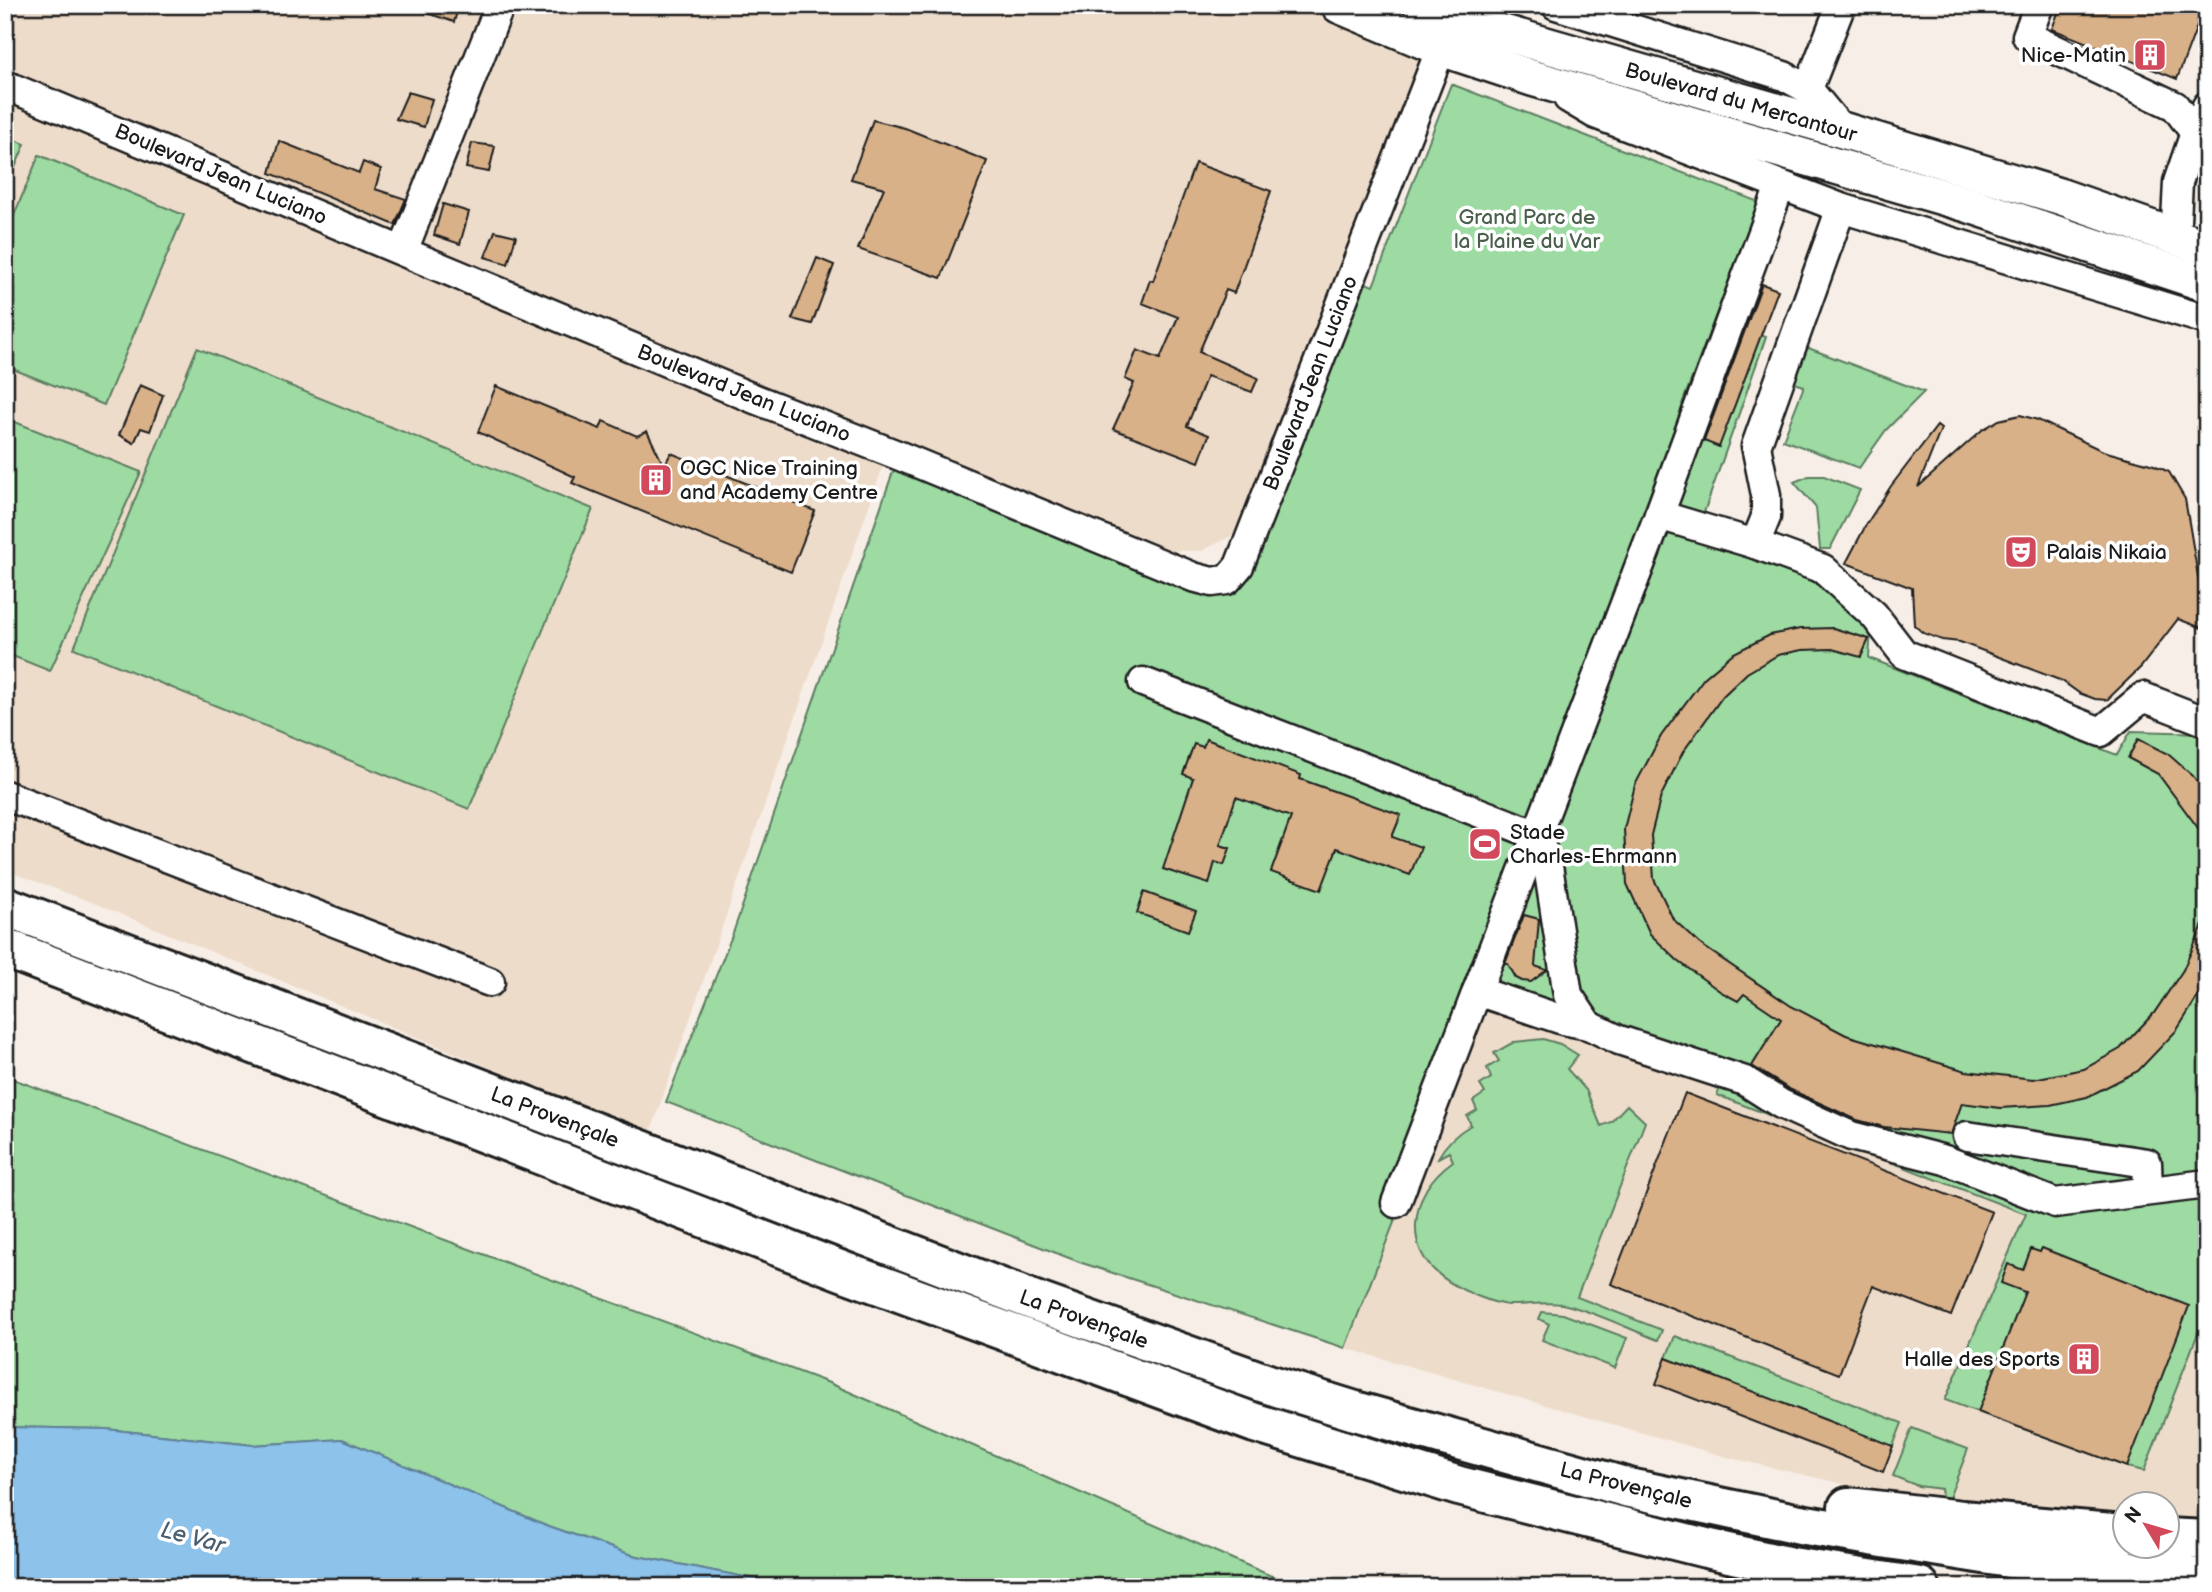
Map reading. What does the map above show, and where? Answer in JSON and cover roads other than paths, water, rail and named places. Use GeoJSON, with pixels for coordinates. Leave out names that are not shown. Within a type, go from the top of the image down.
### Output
{"type":"FeatureCollection","features":[{"type":"Feature","properties":{"kind":"highway","name":"La Provençale"},"geometry":{"type":"LineString","coordinates":[[5,906],[1157,1346],[1355,1411],[1629,1488],[1800,1524],[2023,1559],[2207,1579]]}},
{"type":"Feature","properties":{"kind":"highway","name":"La Provençale"},"geometry":{"type":"LineString","coordinates":[[5,948],[842,1272],[1255,1423],[1459,1486],[1706,1548],[1792,1567],[1920,1587]]}},
{"type":"Feature","properties":{"kind":"highway"},"geometry":{"type":"LineString","coordinates":[[1629,1488],[1751,1495],[1962,1520],[2110,1533]]}},
{"type":"Feature","properties":{"kind":"highway"},"geometry":{"type":"LineString","coordinates":[[2180,1539],[2207,1540]]}},
{"type":"Feature","properties":{"kind":"main road","name":"Boulevard du Mercantour"},"geometry":{"type":"LineString","coordinates":[[1339,5],[1441,48],[1532,78],[1967,204],[2207,284]]}},
{"type":"Feature","properties":{"kind":"main road","name":"Boulevard du Mercantour"},"geometry":{"type":"LineString","coordinates":[[1421,5],[1483,27],[1842,130],[2062,197],[2207,248]]}},
{"type":"Feature","properties":{"kind":"main road","name":"Boulevard du Mercantour"},"geometry":{"type":"LineString","coordinates":[[2062,197],[2191,226]]}},
{"type":"Feature","properties":{"kind":"main road","name":"Boulevard du Mercantour"},"geometry":{"type":"LineString","coordinates":[[1967,204],[2078,229],[2207,264]]}},
{"type":"Feature","properties":{"kind":"street"},"geometry":{"type":"LineString","coordinates":[[403,251],[500,5]]}},
{"type":"Feature","properties":{"kind":"street"},"geometry":{"type":"LineString","coordinates":[[1556,5],[1607,13],[1784,76],[1808,89],[1842,130]]}},
{"type":"Feature","properties":{"kind":"street"},"geometry":{"type":"LineString","coordinates":[[1808,89],[1841,5]]}},
{"type":"Feature","properties":{"kind":"street"},"geometry":{"type":"LineString","coordinates":[[2039,5],[2027,36],[2175,106],[2201,135]]}},
{"type":"Feature","properties":{"kind":"street","name":"Boulevard Jean Luciano"},"geometry":{"type":"LineString","coordinates":[[5,85],[755,399],[1192,577],[1212,582],[1227,580],[1239,566],[1441,48]]}},
{"type":"Feature","properties":{"kind":"street"},"geometry":{"type":"LineString","coordinates":[[1532,78],[1595,114],[1841,208],[2207,320]]}},
{"type":"Feature","properties":{"kind":"street"},"geometry":{"type":"LineString","coordinates":[[2191,226],[2178,182],[2201,135],[2207,106]]}},
{"type":"Feature","properties":{"kind":"street"},"geometry":{"type":"LineString","coordinates":[[1396,1203],[1659,515],[1780,186]]}},
{"type":"Feature","properties":{"kind":"street"},"geometry":{"type":"LineString","coordinates":[[1755,544],[1766,517],[1766,495],[1756,446],[1841,208]]}},
{"type":"Feature","properties":{"kind":"street"},"geometry":{"type":"LineString","coordinates":[[1659,515],[1755,544],[1824,569],[1874,615],[1904,654],[2101,732],[2143,697],[2207,722]]}},
{"type":"Feature","properties":{"kind":"street"},"geometry":{"type":"LineString","coordinates":[[1143,682],[1537,835],[1548,866],[1568,995],[1588,1025]]}},
{"type":"Feature","properties":{"kind":"street"},"geometry":{"type":"LineString","coordinates":[[5,795],[490,982]]}},
{"type":"Feature","properties":{"kind":"street"},"geometry":{"type":"LineString","coordinates":[[1478,990],[1563,1020],[1588,1025],[1619,1041],[1745,1081],[1781,1104],[1851,1136],[1945,1160],[2055,1203],[2207,1184]]}},
{"type":"Feature","properties":{"kind":"street"},"geometry":{"type":"LineString","coordinates":[[1967,1136],[2147,1163],[2148,1190]]}},
{"type":"Feature","properties":{"kind":"water","name":"Le Var"},"geometry":{"type":"Polygon","coordinates":[[[5,1427],[106,1429],[253,1445],[342,1439],[546,1525],[632,1555],[797,1587],[5,1587],[5,1427]]]}},
{"type":"Feature","properties":{"kind":"place","name":"Nice-Matin"},"geometry":{"type":"Point","coordinates":[2150,55]}},
{"type":"Feature","properties":{"kind":"place","name":"OGC Nice Training and Academy Centre"},"geometry":{"type":"Point","coordinates":[656,480]}},
{"type":"Feature","properties":{"kind":"place","name":"Palais Nikaia"},"geometry":{"type":"Point","coordinates":[2021,552]}},
{"type":"Feature","properties":{"kind":"place","name":"Stade Charles-Ehrmann"},"geometry":{"type":"Point","coordinates":[1485,844]}},
{"type":"Feature","properties":{"kind":"place","name":"Halle des Sports"},"geometry":{"type":"Point","coordinates":[2084,1359]}},
{"type":"Feature","properties":{"kind":"park label","name":"Grand Parc de la Plaine du Var"},"geometry":{"type":"Point","coordinates":[1527,229]}}]}
